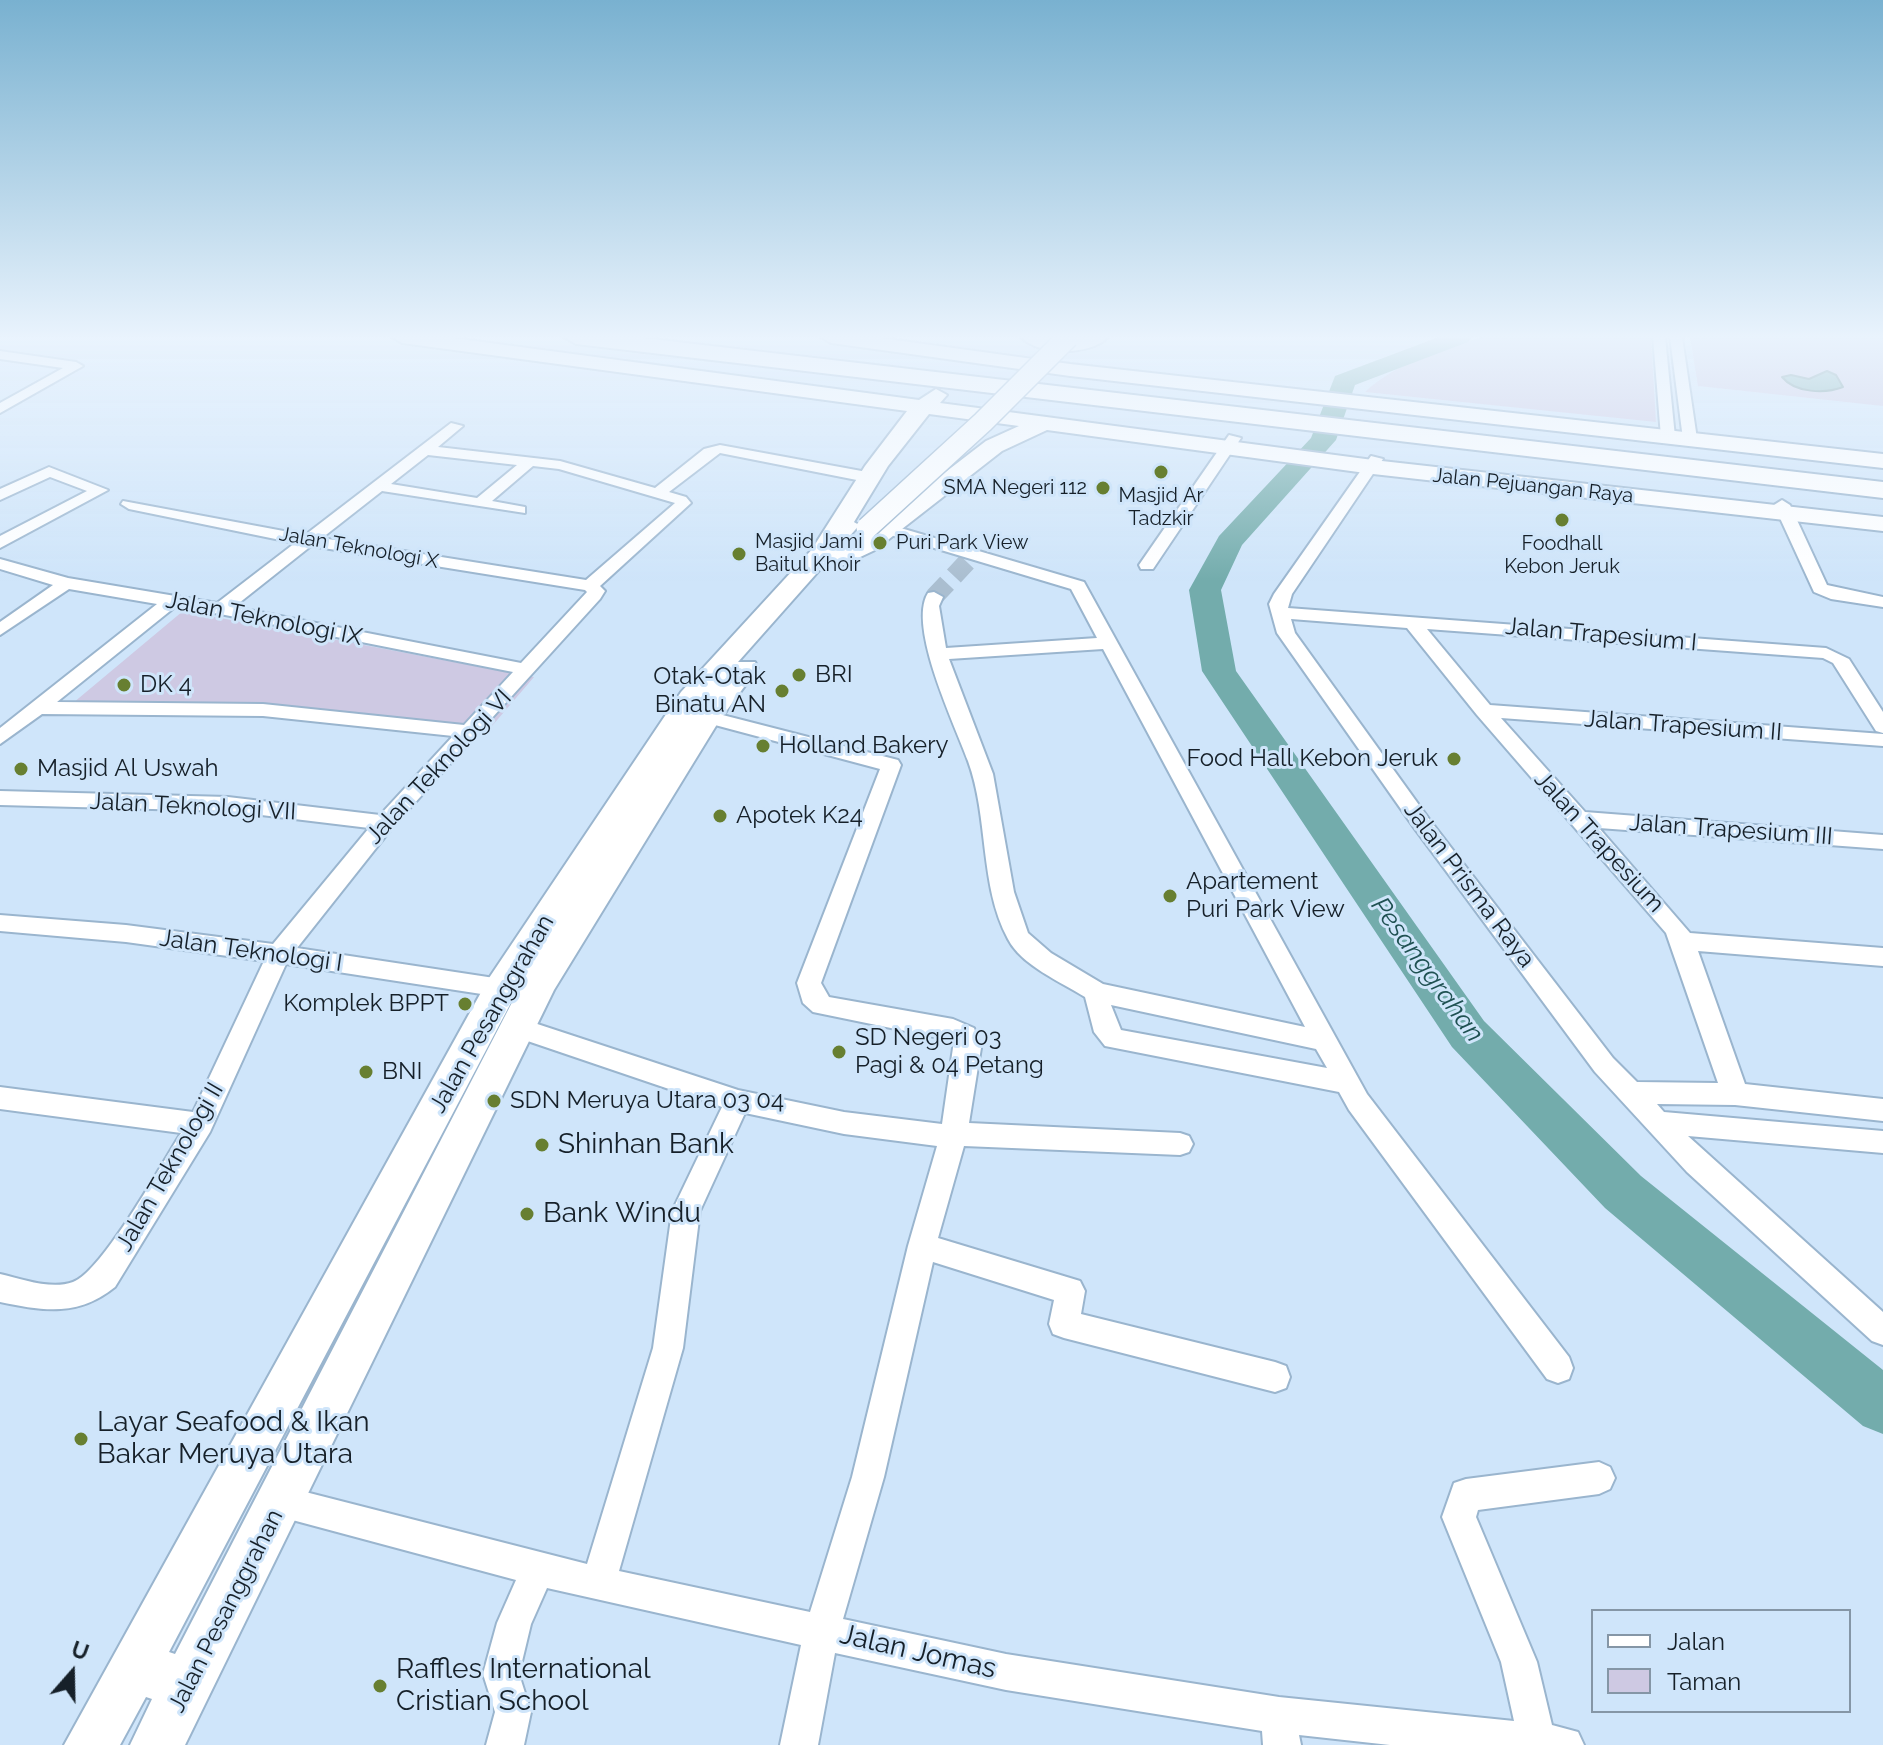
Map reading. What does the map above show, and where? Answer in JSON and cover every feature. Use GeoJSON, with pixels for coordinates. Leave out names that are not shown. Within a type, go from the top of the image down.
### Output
{"type":"FeatureCollection","features":[{"type":"Feature","properties":{"kind":"highway"},"geometry":{"type":"LineString","coordinates":[[1419,418],[1883,490]]}},
{"type":"Feature","properties":{"kind":"highway"},"geometry":{"type":"LineString","coordinates":[[1427,418],[1883,476]]}},
{"type":"Feature","properties":{"kind":"main road"},"geometry":{"type":"LineString","coordinates":[[857,537],[867,477],[915,418]]}},
{"type":"Feature","properties":{"kind":"main road"},"geometry":{"type":"LineString","coordinates":[[938,418],[978,433],[994,446]]}},
{"type":"Feature","properties":{"kind":"main road","name":"Jalan Pesanggrahan"},"geometry":{"type":"LineString","coordinates":[[91,1745],[501,988],[650,783],[857,537],[970,418]]}},
{"type":"Feature","properties":{"kind":"main road","name":"Jalan Pesanggrahan"},"geometry":{"type":"LineString","coordinates":[[157,1745],[282,1502],[516,1027],[699,688],[987,418]]}},
{"type":"Feature","properties":{"kind":"main road"},"geometry":{"type":"LineString","coordinates":[[857,537],[994,446],[1044,418]]}},
{"type":"Feature","properties":{"kind":"main road","name":"Jalan Pejuangan Raya"},"geometry":{"type":"LineString","coordinates":[[1058,418],[1374,463],[1784,509],[1883,524]]}},
{"type":"Feature","properties":{"kind":"main road"},"geometry":{"type":"LineString","coordinates":[[1460,418],[1883,453]]}},
{"type":"Feature","properties":{"kind":"main road"},"geometry":{"type":"LineString","coordinates":[[1678,434],[1883,461]]}},
{"type":"Feature","properties":{"kind":"main road","name":"Jalan Pejuangan Raya"},"geometry":{"type":"LineString","coordinates":[[1784,509],[1883,516]]}},
{"type":"Feature","properties":{"kind":"main road"},"geometry":{"type":"LineString","coordinates":[[134,1667],[188,1684]]}},
{"type":"Feature","properties":{"kind":"street"},"geometry":{"type":"LineString","coordinates":[[1675,418],[1678,434]]}},
{"type":"Feature","properties":{"kind":"street"},"geometry":{"type":"LineString","coordinates":[[1678,418],[1678,434]]}},
{"type":"Feature","properties":{"kind":"street"},"geometry":{"type":"LineString","coordinates":[[220,609],[456,426]]}},
{"type":"Feature","properties":{"kind":"street"},"geometry":{"type":"LineString","coordinates":[[1147,565],[1232,442]]}},
{"type":"Feature","properties":{"kind":"street"},"geometry":{"type":"LineString","coordinates":[[658,493],[709,452],[718,449],[867,477]]}},
{"type":"Feature","properties":{"kind":"street"},"geometry":{"type":"LineString","coordinates":[[427,450],[531,460],[658,493],[683,503],[590,586]]}},
{"type":"Feature","properties":{"kind":"street"},"geometry":{"type":"LineString","coordinates":[[479,504],[531,460]]}},
{"type":"Feature","properties":{"kind":"street"},"geometry":{"type":"LineString","coordinates":[[1279,613],[1283,594],[1374,463]]}},
{"type":"Feature","properties":{"kind":"street"},"geometry":{"type":"LineString","coordinates":[[0,495],[49,472],[101,490],[0,543]]}},
{"type":"Feature","properties":{"kind":"street"},"geometry":{"type":"LineString","coordinates":[[378,486],[519,510]]}},
{"type":"Feature","properties":{"kind":"street","name":"Jalan Teknologi X"},"geometry":{"type":"LineString","coordinates":[[129,504],[310,541],[590,586]]}},
{"type":"Feature","properties":{"kind":"street"},"geometry":{"type":"LineString","coordinates":[[1784,509],[1820,588],[1831,594],[1883,602]]}},
{"type":"Feature","properties":{"kind":"street"},"geometry":{"type":"LineString","coordinates":[[857,537],[969,558],[1078,586],[1358,1102],[1558,1368]]}},
{"type":"Feature","properties":{"kind":"street","name":"Jalan Teknologi IX"},"geometry":{"type":"LineString","coordinates":[[0,564],[66,583],[220,609],[528,670]]}},
{"type":"Feature","properties":{"kind":"street"},"geometry":{"type":"LineString","coordinates":[[0,630],[66,583]]}},
{"type":"Feature","properties":{"kind":"street","name":"Jalan Teknologi VI"},"geometry":{"type":"LineString","coordinates":[[280,952],[385,823],[594,595],[596,591],[590,586]]}},
{"type":"Feature","properties":{"kind":"street"},"geometry":{"type":"LineString","coordinates":[[934,597],[930,606],[938,654],[983,774],[1003,892],[1018,937],[1043,959],[1096,992],[1211,1019],[1322,1040]]}},
{"type":"Feature","properties":{"kind":"street"},"geometry":{"type":"LineString","coordinates":[[0,738],[171,601]]}},
{"type":"Feature","properties":{"kind":"street","name":"Jalan Trapesium I"},"geometry":{"type":"LineString","coordinates":[[1279,613],[1410,620],[1826,653],[1840,659],[1883,727]]}},
{"type":"Feature","properties":{"kind":"street","name":"Jalan Prisma Raya"},"geometry":{"type":"LineString","coordinates":[[1279,613],[1286,633],[1422,824],[1629,1093],[1697,1164],[1883,1331]]}},
{"type":"Feature","properties":{"kind":"street","name":"Jalan Trapesium"},"geometry":{"type":"LineString","coordinates":[[1410,620],[1484,711],[1683,941],[1735,1094]]}},
{"type":"Feature","properties":{"kind":"street"},"geometry":{"type":"LineString","coordinates":[[938,654],[1107,643]]}},
{"type":"Feature","properties":{"kind":"street"},"geometry":{"type":"LineString","coordinates":[[35,708],[263,710],[471,732]]}},
{"type":"Feature","properties":{"kind":"street","name":"Jalan Trapesium II"},"geometry":{"type":"LineString","coordinates":[[1484,711],[1883,740]]}},
{"type":"Feature","properties":{"kind":"street"},"geometry":{"type":"LineString","coordinates":[[707,717],[891,765],[809,983],[812,996],[822,1005],[940,1026],[965,1035],[968,1048],[954,1133],[922,1246],[868,1477],[822,1630],[799,1745]]}},
{"type":"Feature","properties":{"kind":"street","name":"Jalan Teknologi VII"},"geometry":{"type":"LineString","coordinates":[[0,798],[228,804],[385,823]]}},
{"type":"Feature","properties":{"kind":"street","name":"Jalan Trapesium III"},"geometry":{"type":"LineString","coordinates":[[1579,819],[1883,842]]}},
{"type":"Feature","properties":{"kind":"street","name":"Jalan Teknologi I"},"geometry":{"type":"LineString","coordinates":[[0,923],[81,927],[280,952],[501,988]]}},
{"type":"Feature","properties":{"kind":"street"},"geometry":{"type":"LineString","coordinates":[[1683,941],[1883,957]]}},
{"type":"Feature","properties":{"kind":"street","name":"Jalan Teknologi II"},"geometry":{"type":"LineString","coordinates":[[0,1288],[63,1299],[77,1298],[105,1277],[201,1124],[280,952]]}},
{"type":"Feature","properties":{"kind":"street"},"geometry":{"type":"LineString","coordinates":[[1096,992],[1106,1032],[1114,1039],[1349,1083]]}},
{"type":"Feature","properties":{"kind":"street"},"geometry":{"type":"LineString","coordinates":[[516,1027],[738,1101],[844,1123],[933,1135],[954,1133],[1180,1144]]}},
{"type":"Feature","properties":{"kind":"street"},"geometry":{"type":"LineString","coordinates":[[1629,1093],[1735,1094],[1883,1110]]}},
{"type":"Feature","properties":{"kind":"street"},"geometry":{"type":"LineString","coordinates":[[0,1098],[201,1124]]}},
{"type":"Feature","properties":{"kind":"street"},"geometry":{"type":"LineString","coordinates":[[598,1584],[668,1348],[686,1211],[738,1101]]}},
{"type":"Feature","properties":{"kind":"street"},"geometry":{"type":"LineString","coordinates":[[1657,1122],[1883,1142]]}},
{"type":"Feature","properties":{"kind":"street"},"geometry":{"type":"LineString","coordinates":[[922,1246],[1070,1291],[1064,1324],[1275,1377]]}},
{"type":"Feature","properties":{"kind":"street"},"geometry":{"type":"LineString","coordinates":[[1551,1743],[1459,1517],[1466,1495],[1599,1478]]}},
{"type":"Feature","properties":{"kind":"street","name":"Jalan Jomas"},"geometry":{"type":"LineString","coordinates":[[282,1502],[598,1584],[1281,1730],[1551,1743]]}},
{"type":"Feature","properties":{"kind":"street"},"geometry":{"type":"LineString","coordinates":[[505,1745],[513,1712],[501,1674],[514,1623],[538,1568]]}},
{"type":"Feature","properties":{"kind":"green space"},"geometry":{"type":"Polygon","coordinates":[[[1621,418],[1656,418],[1656,422],[1621,418]]]}},
{"type":"Feature","properties":{"kind":"green space"},"geometry":{"type":"Polygon","coordinates":[[[183,611],[534,677],[486,733],[278,709],[73,703],[183,611]]]}},
{"type":"Feature","properties":{"kind":"waterway","name":"Pesanggrahan"},"geometry":{"type":"LineString","coordinates":[[1331,418],[1323,440],[1229,542],[1205,590],[1219,671],[1468,1034],[1623,1192],[1883,1406]]}},
{"type":"Feature","properties":{"kind":"tunnel"},"geometry":{"type":"LineString","coordinates":[[934,597],[967,562]]}},
{"type":"Feature","properties":{"kind":"place","name":"Masjid Ar Tadzkir"},"geometry":{"type":"Point","coordinates":[1161,472]}},
{"type":"Feature","properties":{"kind":"place","name":"SMA Negeri 112"},"geometry":{"type":"Point","coordinates":[1103,488]}},
{"type":"Feature","properties":{"kind":"place","name":"Foodhall Kebon Jeruk"},"geometry":{"type":"Point","coordinates":[1562,520]}},
{"type":"Feature","properties":{"kind":"place","name":"Puri Park View"},"geometry":{"type":"Point","coordinates":[880,543]}},
{"type":"Feature","properties":{"kind":"place","name":"Masjid Jami Baitul Khoir"},"geometry":{"type":"Point","coordinates":[739,554]}},
{"type":"Feature","properties":{"kind":"place","name":"BRI"},"geometry":{"type":"Point","coordinates":[799,675]}},
{"type":"Feature","properties":{"kind":"place","name":"DK 4"},"geometry":{"type":"Point","coordinates":[124,685]}},
{"type":"Feature","properties":{"kind":"place","name":"Otak-Otak Binatu AN"},"geometry":{"type":"Point","coordinates":[782,691]}},
{"type":"Feature","properties":{"kind":"place","name":"Holland Bakery"},"geometry":{"type":"Point","coordinates":[763,746]}},
{"type":"Feature","properties":{"kind":"place","name":"Food Hall Kebon Jeruk"},"geometry":{"type":"Point","coordinates":[1454,759]}},
{"type":"Feature","properties":{"kind":"place","name":"Masjid Al Uswah"},"geometry":{"type":"Point","coordinates":[21,769]}},
{"type":"Feature","properties":{"kind":"place","name":"Apotek K24"},"geometry":{"type":"Point","coordinates":[720,816]}},
{"type":"Feature","properties":{"kind":"place","name":"Apartement Puri Park View"},"geometry":{"type":"Point","coordinates":[1170,896]}},
{"type":"Feature","properties":{"kind":"place","name":"Komplek BPPT"},"geometry":{"type":"Point","coordinates":[465,1004]}},
{"type":"Feature","properties":{"kind":"place","name":"SD Negeri 03 Pagi & 04 Petang"},"geometry":{"type":"Point","coordinates":[839,1052]}},
{"type":"Feature","properties":{"kind":"place","name":"BNI"},"geometry":{"type":"Point","coordinates":[366,1072]}},
{"type":"Feature","properties":{"kind":"place","name":"SDN Meruya Utara 03 04"},"geometry":{"type":"Point","coordinates":[494,1101]}},
{"type":"Feature","properties":{"kind":"place","name":"Shinhan Bank"},"geometry":{"type":"Point","coordinates":[542,1145]}},
{"type":"Feature","properties":{"kind":"place","name":"Bank Windu"},"geometry":{"type":"Point","coordinates":[527,1214]}},
{"type":"Feature","properties":{"kind":"place","name":"Layar Seafood & Ikan Bakar Meruya Utara"},"geometry":{"type":"Point","coordinates":[81,1439]}},
{"type":"Feature","properties":{"kind":"place","name":"Raffles International Cristian School"},"geometry":{"type":"Point","coordinates":[380,1686]}}]}
